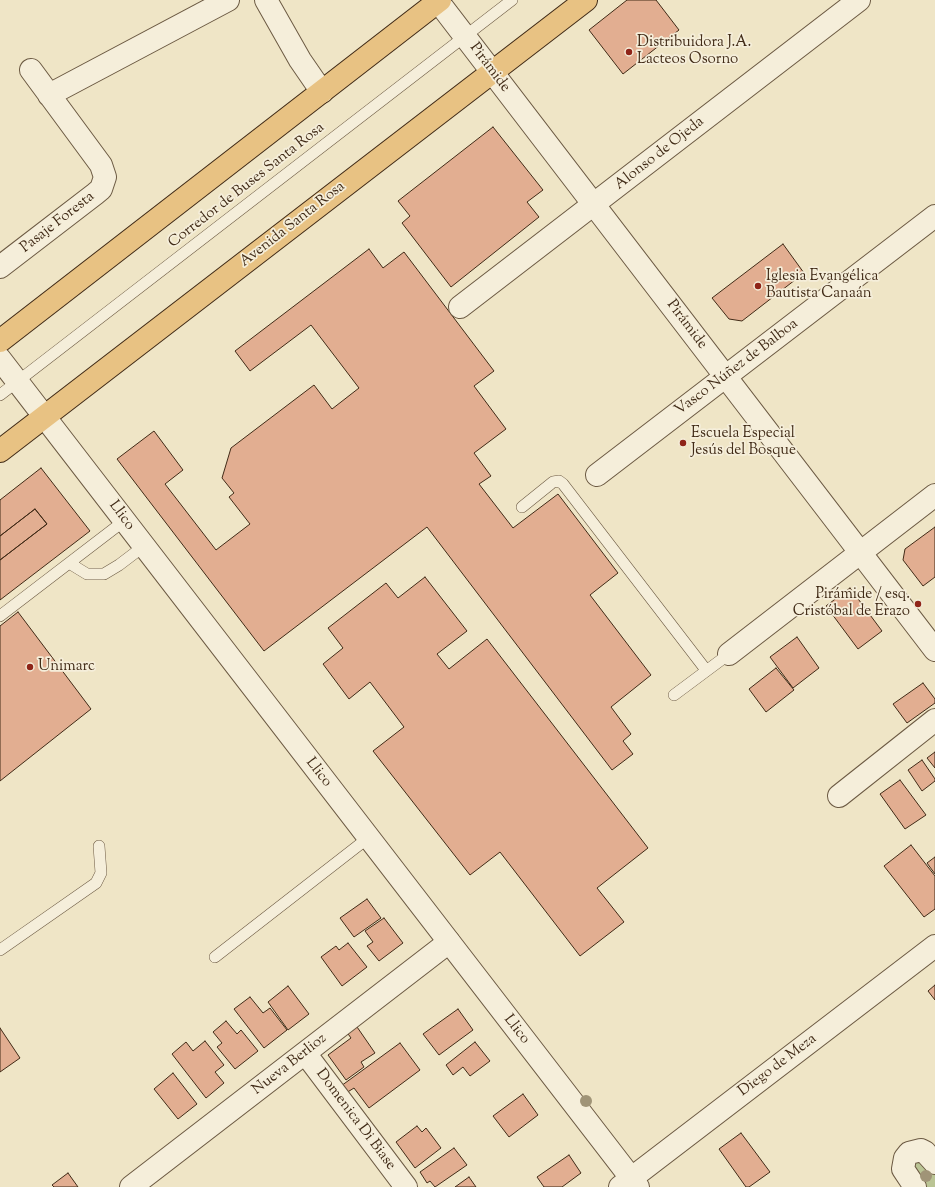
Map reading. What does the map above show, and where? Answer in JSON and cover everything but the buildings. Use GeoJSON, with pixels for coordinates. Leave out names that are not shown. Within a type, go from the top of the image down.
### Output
{"type":"FeatureCollection","features":[{"type":"Feature","properties":{"kind":"main road"},"geometry":{"type":"LineString","coordinates":[[0,341],[322,92],[438,0]]}},
{"type":"Feature","properties":{"kind":"main road","name":"Avenida Santa Rosa"},"geometry":{"type":"LineString","coordinates":[[0,451],[586,0]]}},
{"type":"Feature","properties":{"kind":"street"},"geometry":{"type":"LineString","coordinates":[[49,95],[228,0]]}},
{"type":"Feature","properties":{"kind":"street"},"geometry":{"type":"LineString","coordinates":[[266,0],[296,54],[322,92]]}},
{"type":"Feature","properties":{"kind":"street","name":"Pirámide"},"geometry":{"type":"LineString","coordinates":[[438,0],[593,205],[935,650]]}},
{"type":"Feature","properties":{"kind":"street","name":"Alonso de Ojeda"},"geometry":{"type":"LineString","coordinates":[[460,307],[859,0]]}},
{"type":"Feature","properties":{"kind":"street","name":"Pasaje Foresta"},"geometry":{"type":"LineString","coordinates":[[0,267],[96,194],[104,183],[105,177],[102,165],[31,70]]}},
{"type":"Feature","properties":{"kind":"street","name":"Vasco Núñez de Balboa"},"geometry":{"type":"LineString","coordinates":[[597,475],[935,216]]}},
{"type":"Feature","properties":{"kind":"street","name":"Llico"},"geometry":{"type":"LineString","coordinates":[[0,359],[449,942],[630,1184]]}},
{"type":"Feature","properties":{"kind":"street"},"geometry":{"type":"LineString","coordinates":[[729,654],[935,496]]}},
{"type":"Feature","properties":{"kind":"street"},"geometry":{"type":"LineString","coordinates":[[840,796],[935,720]]}},
{"type":"Feature","properties":{"kind":"street","name":"Nueva Berlioz"},"geometry":{"type":"LineString","coordinates":[[130,1187],[449,942]]}},
{"type":"Feature","properties":{"kind":"street","name":"Diego de Meza"},"geometry":{"type":"LineString","coordinates":[[630,1184],[935,946]]}},
{"type":"Feature","properties":{"kind":"street","name":"Domenica Di Biase"},"geometry":{"type":"LineString","coordinates":[[305,1053],[406,1187]]}},
{"type":"Feature","properties":{"kind":"street"},"geometry":{"type":"LineString","coordinates":[[915,1187],[903,1169],[905,1158],[910,1153],[921,1150],[926,1152],[935,1163]]}},
{"type":"Feature","properties":{"kind":"lane","name":"Corredor de Buses Santa Rosa"},"geometry":{"type":"LineString","coordinates":[[0,395],[512,0]]}},
{"type":"Feature","properties":{"kind":"lane"},"geometry":{"type":"LineString","coordinates":[[522,507],[553,482],[559,481],[563,484],[706,670]]}},
{"type":"Feature","properties":{"kind":"lane"},"geometry":{"type":"LineString","coordinates":[[0,616],[124,521]]}},
{"type":"Feature","properties":{"kind":"lane"},"geometry":{"type":"LineString","coordinates":[[69,563],[87,574],[104,574],[144,546]]}},
{"type":"Feature","properties":{"kind":"lane"},"geometry":{"type":"LineString","coordinates":[[674,695],[729,654]]}},
{"type":"Feature","properties":{"kind":"lane"},"geometry":{"type":"LineString","coordinates":[[215,957],[368,838]]}},
{"type":"Feature","properties":{"kind":"lane"},"geometry":{"type":"LineString","coordinates":[[0,950],[96,883],[101,873],[99,846]]}},
{"type":"Feature","properties":{"kind":"green space"},"geometry":{"type":"Polygon","coordinates":[[[918,1161],[925,1163],[935,1175],[935,1187],[924,1187],[913,1165],[918,1161]]]}},
{"type":"Feature","properties":{"kind":"place","name":"Distribuidora J.A. Lacteos Osorno"},"geometry":{"type":"Point","coordinates":[629,52]}},
{"type":"Feature","properties":{"kind":"place","name":"Iglesia Evangélica Bautista Canaán"},"geometry":{"type":"Point","coordinates":[758,286]}},
{"type":"Feature","properties":{"kind":"place","name":"Escuela Especial Jesús del Bosque"},"geometry":{"type":"Point","coordinates":[683,443]}},
{"type":"Feature","properties":{"kind":"place","name":"Pirámide / esq. Cristóbal de Erazo"},"geometry":{"type":"Point","coordinates":[918,604]}},
{"type":"Feature","properties":{"kind":"place","name":"Unimarc"},"geometry":{"type":"Point","coordinates":[30,667]}}]}
